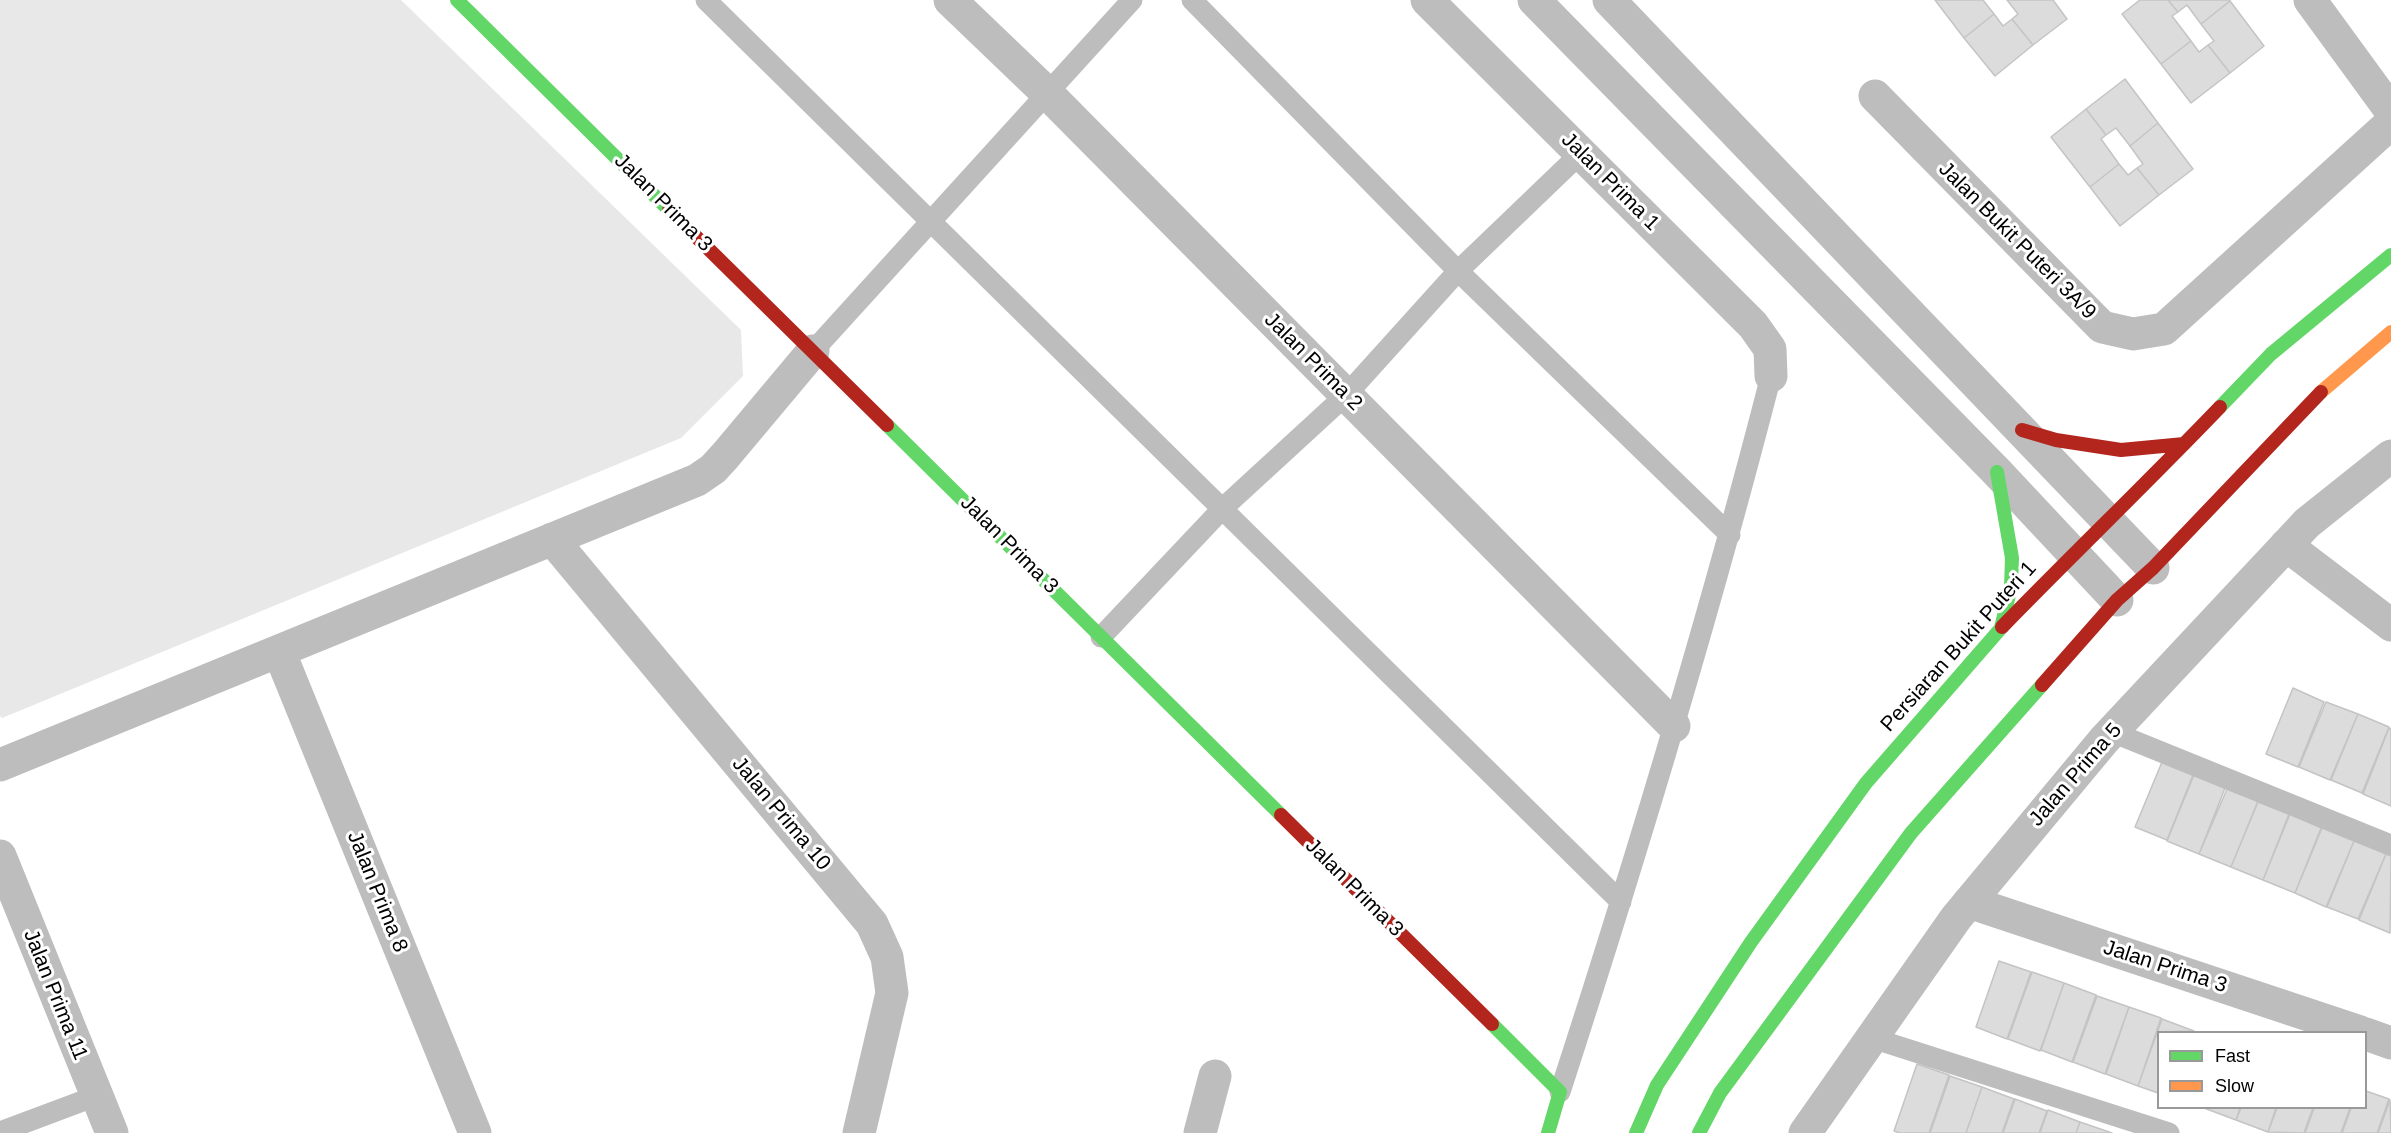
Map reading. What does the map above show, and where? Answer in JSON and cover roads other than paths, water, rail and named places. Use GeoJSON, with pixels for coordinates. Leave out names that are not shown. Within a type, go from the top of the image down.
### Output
{"type":"FeatureCollection","features":[{"type":"Feature","properties":{"kind":"street","name":"Jalan Prima 3"},"geometry":{"type":"LineString","coordinates":[[457,0],[1560,1092]]}},
{"type":"Feature","properties":{"kind":"street","name":"Jalan Prima 2"},"geometry":{"type":"LineString","coordinates":[[950,0],[1047,93],[1674,726]]}},
{"type":"Feature","properties":{"kind":"street","name":"Jalan Prima 1"},"geometry":{"type":"LineString","coordinates":[[1427,0],[1753,325],[1770,349],[1771,376]]}},
{"type":"Feature","properties":{"kind":"street"},"geometry":{"type":"LineString","coordinates":[[1534,0],[1997,472],[2117,600]]}},
{"type":"Feature","properties":{"kind":"street"},"geometry":{"type":"LineString","coordinates":[[1609,0],[2153,568]]}},
{"type":"Feature","properties":{"kind":"street"},"geometry":{"type":"LineString","coordinates":[[2310,0],[2391,111]]}},
{"type":"Feature","properties":{"kind":"street","name":"Jalan Bukit Puteri 3A/9"},"geometry":{"type":"LineString","coordinates":[[1875,96],[2102,327],[2133,334],[2164,329],[2391,123]]}},
{"type":"Feature","properties":{"kind":"street","name":"Persiaran Bukit Puteri 1"},"geometry":{"type":"LineString","coordinates":[[1636,1133],[1657,1085],[1744,952],[1852,802],[2001,628],[2073,554],[2110,521],[2271,354],[2391,255]]}},
{"type":"Feature","properties":{"kind":"street"},"geometry":{"type":"LineString","coordinates":[[1699,1133],[1720,1092],[1911,833],[2117,600],[2153,568],[2318,394],[2391,332]]}},
{"type":"Feature","properties":{"kind":"street"},"geometry":{"type":"LineString","coordinates":[[0,765],[697,480],[713,469],[813,351]]}},
{"type":"Feature","properties":{"kind":"street"},"geometry":{"type":"LineString","coordinates":[[2022,430],[2056,440],[2121,450],[2184,444]]}},
{"type":"Feature","properties":{"kind":"street","name":"Jalan Prima 5"},"geometry":{"type":"LineString","coordinates":[[1805,1133],[1969,902],[2112,732],[2307,523],[2391,456]]}},
{"type":"Feature","properties":{"kind":"street"},"geometry":{"type":"LineString","coordinates":[[1997,472],[2010,529],[2011,550],[2011,587],[2001,628]]}},
{"type":"Feature","properties":{"kind":"street","name":"Jalan Prima 10"},"geometry":{"type":"LineString","coordinates":[[552,539],[872,924],[887,957],[892,993],[859,1133]]}},
{"type":"Feature","properties":{"kind":"street"},"geometry":{"type":"LineString","coordinates":[[2286,545],[2391,625]]}},
{"type":"Feature","properties":{"kind":"street","name":"Jalan Prima 8"},"geometry":{"type":"LineString","coordinates":[[279,651],[475,1133]]}},
{"type":"Feature","properties":{"kind":"street","name":"Jalan Prima 11"},"geometry":{"type":"LineString","coordinates":[[0,856],[112,1133]]}},
{"type":"Feature","properties":{"kind":"street","name":"Jalan Prima 3"},"geometry":{"type":"LineString","coordinates":[[1969,902],[2357,1031]]}},
{"type":"Feature","properties":{"kind":"street"},"geometry":{"type":"LineString","coordinates":[[2367,1034],[2391,1043]]}},
{"type":"Feature","properties":{"kind":"street"},"geometry":{"type":"LineString","coordinates":[[1200,1133],[1215,1076]]}},
{"type":"Feature","properties":{"kind":"street"},"geometry":{"type":"LineString","coordinates":[[1548,1133],[1560,1092]]}},
{"type":"Feature","properties":{"kind":"lane"},"geometry":{"type":"LineString","coordinates":[[706,0],[1622,902]]}},
{"type":"Feature","properties":{"kind":"lane"},"geometry":{"type":"LineString","coordinates":[[813,351],[1132,0]]}},
{"type":"Feature","properties":{"kind":"lane"},"geometry":{"type":"LineString","coordinates":[[1192,0],[1458,271],[1730,535]]}},
{"type":"Feature","properties":{"kind":"lane"},"geometry":{"type":"LineString","coordinates":[[1101,637],[1223,508],[1346,394],[1458,271],[1581,153]]}},
{"type":"Feature","properties":{"kind":"lane"},"geometry":{"type":"LineString","coordinates":[[1560,1092],[1622,902],[1674,726],[1730,535],[1771,376]]}},
{"type":"Feature","properties":{"kind":"lane"},"geometry":{"type":"LineString","coordinates":[[2112,732],[2391,845]]}},
{"type":"Feature","properties":{"kind":"lane"},"geometry":{"type":"LineString","coordinates":[[1872,1038],[2169,1133]]}},
{"type":"Feature","properties":{"kind":"lane"},"geometry":{"type":"LineString","coordinates":[[0,1132],[96,1096]]}}]}
